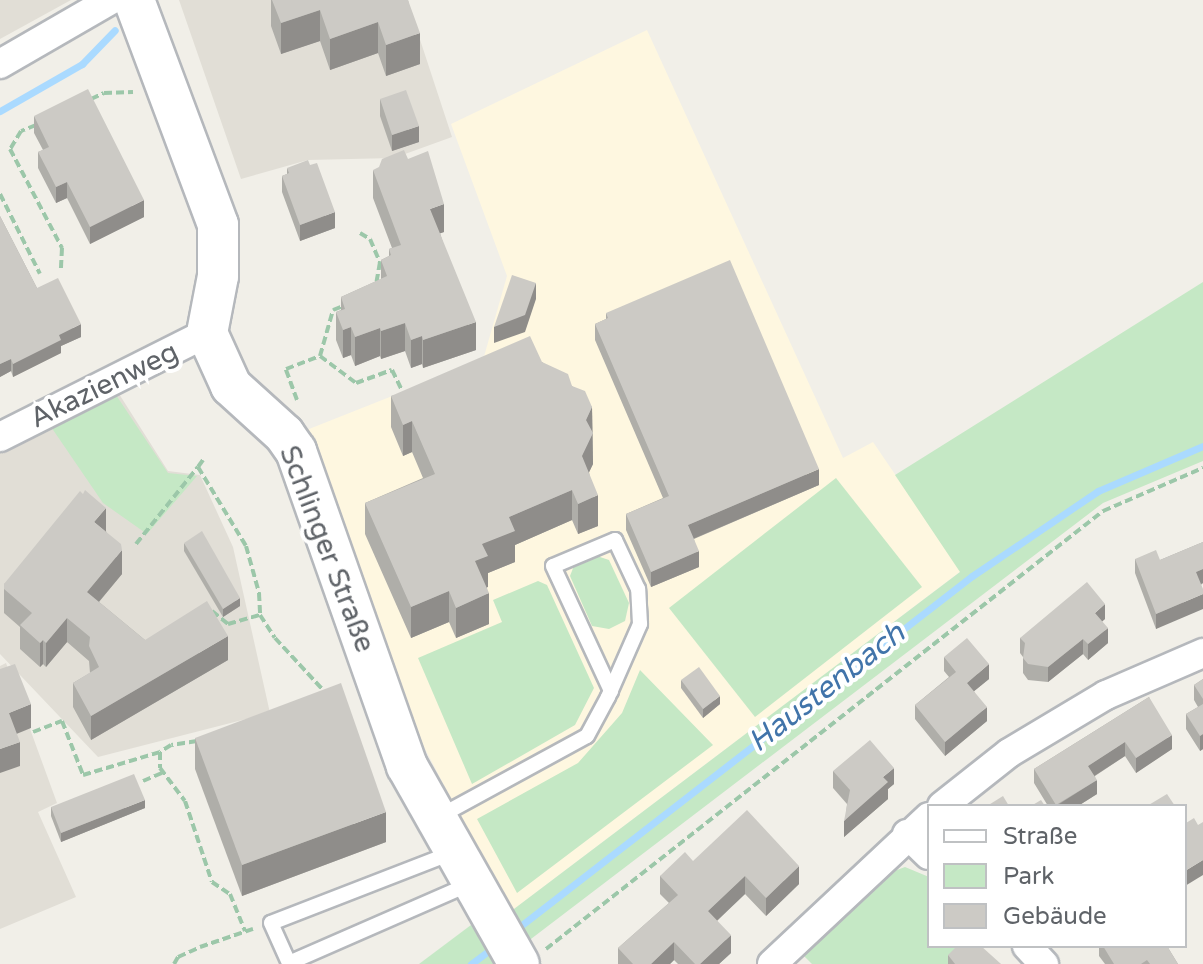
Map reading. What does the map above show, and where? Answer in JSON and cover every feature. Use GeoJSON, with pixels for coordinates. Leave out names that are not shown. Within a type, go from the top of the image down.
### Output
{"type":"FeatureCollection","features":[{"type":"Feature","properties":{"kind":"street"},"geometry":{"type":"LineString","coordinates":[[0,64],[111,0]]}},
{"type":"Feature","properties":{"kind":"street"},"geometry":{"type":"LineString","coordinates":[[134,0],[218,225],[218,276],[207,333]]}},
{"type":"Feature","properties":{"kind":"street","name":"Akazienweg"},"geometry":{"type":"LineString","coordinates":[[0,437],[207,333]]}},
{"type":"Feature","properties":{"kind":"street","name":"Schlinger Straße"},"geometry":{"type":"LineString","coordinates":[[207,333],[231,386],[284,434],[296,451],[398,741],[461,864],[525,960]]}},
{"type":"Feature","properties":{"kind":"street"},"geometry":{"type":"LineString","coordinates":[[945,804],[1009,753],[1106,695],[1203,653]]}},
{"type":"Feature","properties":{"kind":"street"},"geometry":{"type":"LineString","coordinates":[[772,964],[907,834],[927,819]]}},
{"type":"Feature","properties":{"kind":"street"},"geometry":{"type":"LineString","coordinates":[[907,834],[927,853]]}},
{"type":"Feature","properties":{"kind":"street"},"geometry":{"type":"LineString","coordinates":[[1029,948],[1044,964]]}},
{"type":"Feature","properties":{"kind":"lane"},"geometry":{"type":"LineString","coordinates":[[461,864],[271,923],[289,963],[461,864],[587,736],[611,691],[640,624],[638,589],[615,540],[553,566],[611,691]]}},
{"type":"Feature","properties":{"kind":"path"},"geometry":{"type":"LineString","coordinates":[[90,100],[104,93],[167,90]]}},
{"type":"Feature","properties":{"kind":"path"},"geometry":{"type":"LineString","coordinates":[[49,119],[21,131],[10,149],[62,248],[61,269]]}},
{"type":"Feature","properties":{"kind":"path"},"geometry":{"type":"LineString","coordinates":[[0,194],[40,274]]}},
{"type":"Feature","properties":{"kind":"path"},"geometry":{"type":"LineString","coordinates":[[360,233],[370,239],[380,262],[375,293]]}},
{"type":"Feature","properties":{"kind":"path"},"geometry":{"type":"LineString","coordinates":[[320,356],[333,310],[347,305]]}},
{"type":"Feature","properties":{"kind":"path"},"geometry":{"type":"LineString","coordinates":[[286,369],[320,356]]}},
{"type":"Feature","properties":{"kind":"path"},"geometry":{"type":"LineString","coordinates":[[320,356],[356,383],[392,370],[407,404]]}},
{"type":"Feature","properties":{"kind":"path"},"geometry":{"type":"LineString","coordinates":[[136,544],[203,460]]}},
{"type":"Feature","properties":{"kind":"path"},"geometry":{"type":"LineString","coordinates":[[198,467],[246,546],[259,593],[260,615],[275,638],[310,671],[325,692],[330,707]]}},
{"type":"Feature","properties":{"kind":"path"},"geometry":{"type":"LineString","coordinates":[[525,960],[1103,511],[1203,468]]}},
{"type":"Feature","properties":{"kind":"path"},"geometry":{"type":"LineString","coordinates":[[205,603],[228,624],[260,615]]}},
{"type":"Feature","properties":{"kind":"path"},"geometry":{"type":"LineString","coordinates":[[33,732],[62,721],[83,775],[160,752],[171,745],[210,739]]}},
{"type":"Feature","properties":{"kind":"path"},"geometry":{"type":"LineString","coordinates":[[160,752],[160,768],[185,801],[212,882],[230,894],[245,931]]}},
{"type":"Feature","properties":{"kind":"path"},"geometry":{"type":"LineString","coordinates":[[143,781],[164,772]]}},
{"type":"Feature","properties":{"kind":"path"},"geometry":{"type":"LineString","coordinates":[[174,964],[178,957],[200,947],[271,923]]}},
{"type":"Feature","properties":{"kind":"shaded area"},"geometry":{"type":"Polygon","coordinates":[[[0,0],[71,0],[0,39],[0,0]]]}},
{"type":"Feature","properties":{"kind":"shaded area"},"geometry":{"type":"Polygon","coordinates":[[[179,0],[407,0],[452,137],[394,158],[308,160],[241,179],[179,0]]]}},
{"type":"Feature","properties":{"kind":"shaded area"},"geometry":{"type":"Polygon","coordinates":[[[647,30],[843,458],[873,442],[961,571],[510,912],[421,741],[304,431],[483,360],[507,276],[451,124],[647,30]]]}},
{"type":"Feature","properties":{"kind":"shaded area"},"geometry":{"type":"Polygon","coordinates":[[[114,386],[168,471],[200,475],[233,547],[270,713],[98,757],[0,654],[0,444],[114,386]]]}},
{"type":"Feature","properties":{"kind":"shaded area"},"geometry":{"type":"Polygon","coordinates":[[[6,663],[57,803],[38,812],[76,897],[0,929],[0,666],[6,663]]]}},
{"type":"Feature","properties":{"kind":"green space"},"geometry":{"type":"Polygon","coordinates":[[[1203,282],[1203,461],[1103,503],[527,942],[510,912],[960,572],[895,475],[1203,282]]]}},
{"type":"Feature","properties":{"kind":"green space"},"geometry":{"type":"Polygon","coordinates":[[[112,389],[168,473],[197,476],[147,534],[103,503],[47,421],[112,389]]]}},
{"type":"Feature","properties":{"kind":"green space"},"geometry":{"type":"Polygon","coordinates":[[[836,478],[922,587],[755,717],[669,608],[836,478]]]}},
{"type":"Feature","properties":{"kind":"green space"},"geometry":{"type":"Polygon","coordinates":[[[594,555],[609,560],[629,603],[625,621],[609,629],[592,626],[570,576],[575,563],[594,555]]]}},
{"type":"Feature","properties":{"kind":"green space"},"geometry":{"type":"Polygon","coordinates":[[[538,581],[547,585],[594,688],[575,725],[472,784],[418,658],[502,622],[493,600],[538,581]]]}},
{"type":"Feature","properties":{"kind":"green space"},"geometry":{"type":"Polygon","coordinates":[[[640,670],[713,745],[517,893],[477,819],[578,763],[622,713],[640,670]]]}},
{"type":"Feature","properties":{"kind":"green space"},"geometry":{"type":"Polygon","coordinates":[[[905,867],[927,876],[927,948],[967,948],[952,964],[812,964],[803,955],[886,874],[905,867]]]}},
{"type":"Feature","properties":{"kind":"green space"},"geometry":{"type":"Polygon","coordinates":[[[471,925],[497,964],[419,964],[471,925]]]}},
{"type":"Feature","properties":{"kind":"building"},"geometry":{"type":"Polygon","coordinates":[[[272,0],[408,0],[420,33],[386,45],[378,22],[330,39],[320,10],[281,23],[272,0]]]}},
{"type":"Feature","properties":{"kind":"building"},"geometry":{"type":"Polygon","coordinates":[[[88,89],[144,200],[90,227],[67,182],[56,187],[38,152],[49,147],[34,116],[88,89]]]}},
{"type":"Feature","properties":{"kind":"building"},"geometry":{"type":"Polygon","coordinates":[[[406,90],[419,126],[392,135],[380,99],[406,90]]]}},
{"type":"Feature","properties":{"kind":"building"},"geometry":{"type":"Polygon","coordinates":[[[404,150],[408,159],[428,151],[444,204],[430,209],[476,322],[423,340],[422,336],[411,340],[405,323],[355,337],[351,327],[343,330],[336,312],[345,309],[341,297],[387,276],[381,260],[391,255],[389,249],[401,245],[373,170],[379,167],[382,159],[404,150]]]}},
{"type":"Feature","properties":{"kind":"building"},"geometry":{"type":"Polygon","coordinates":[[[308,160],[310,165],[317,163],[335,212],[300,225],[282,176],[289,173],[287,168],[308,160]]]}},
{"type":"Feature","properties":{"kind":"building"},"geometry":{"type":"Polygon","coordinates":[[[0,216],[37,288],[58,278],[81,324],[59,335],[61,340],[13,364],[11,359],[0,364],[0,216]]]}},
{"type":"Feature","properties":{"kind":"building"},"geometry":{"type":"Polygon","coordinates":[[[730,260],[819,469],[688,525],[699,551],[651,572],[626,514],[669,496],[595,324],[608,318],[606,313],[730,260]]]}},
{"type":"Feature","properties":{"kind":"building"},"geometry":{"type":"Polygon","coordinates":[[[512,275],[536,283],[525,315],[494,327],[512,275]]]}},
{"type":"Feature","properties":{"kind":"building"},"geometry":{"type":"Polygon","coordinates":[[[530,336],[542,362],[568,374],[572,386],[585,391],[592,407],[586,420],[593,433],[582,456],[598,495],[578,504],[572,490],[509,517],[515,531],[482,544],[488,556],[475,561],[489,593],[456,608],[449,591],[411,607],[365,503],[435,474],[412,421],[403,425],[391,396],[530,336]]]}},
{"type":"Feature","properties":{"kind":"building"},"geometry":{"type":"Polygon","coordinates":[[[85,490],[106,508],[94,522],[121,544],[122,550],[87,592],[145,640],[207,601],[228,636],[91,716],[73,683],[99,667],[89,646],[90,637],[67,618],[46,643],[43,640],[40,643],[20,625],[32,613],[4,589],[4,584],[80,491],[83,494],[85,490]]]}},
{"type":"Feature","properties":{"kind":"building"},"geometry":{"type":"Polygon","coordinates":[[[202,531],[240,598],[223,609],[184,543],[202,531]]]}},
{"type":"Feature","properties":{"kind":"building"},"geometry":{"type":"Polygon","coordinates":[[[1203,542],[1203,569],[1196,572],[1203,594],[1156,614],[1135,559],[1156,550],[1160,560],[1203,542]]]}},
{"type":"Feature","properties":{"kind":"building"},"geometry":{"type":"Polygon","coordinates":[[[1087,582],[1105,604],[1095,613],[1108,628],[1088,644],[1083,639],[1048,667],[1028,664],[1023,658],[1025,643],[1020,638],[1087,582]]]}},
{"type":"Feature","properties":{"kind":"building"},"geometry":{"type":"Polygon","coordinates":[[[967,638],[989,664],[967,683],[987,707],[945,742],[915,705],[956,672],[944,657],[967,638]]]}},
{"type":"Feature","properties":{"kind":"building"},"geometry":{"type":"Polygon","coordinates":[[[15,664],[31,704],[9,713],[20,742],[0,749],[0,669],[15,664]]]}},
{"type":"Feature","properties":{"kind":"building"},"geometry":{"type":"Polygon","coordinates":[[[699,667],[720,696],[703,709],[681,680],[699,667]]]}},
{"type":"Feature","properties":{"kind":"building"},"geometry":{"type":"Polygon","coordinates":[[[1203,679],[1203,699],[1194,685],[1203,679]]]}},
{"type":"Feature","properties":{"kind":"building"},"geometry":{"type":"Polygon","coordinates":[[[341,683],[386,812],[242,865],[195,738],[341,683]]]}},
{"type":"Feature","properties":{"kind":"building"},"geometry":{"type":"Polygon","coordinates":[[[1149,697],[1172,735],[1136,758],[1125,742],[1088,766],[1097,780],[1058,804],[1034,769],[1149,697]]]}},
{"type":"Feature","properties":{"kind":"building"},"geometry":{"type":"Polygon","coordinates":[[[1203,704],[1203,734],[1200,736],[1186,714],[1203,704]]]}},
{"type":"Feature","properties":{"kind":"building"},"geometry":{"type":"Polygon","coordinates":[[[870,740],[894,768],[883,777],[888,782],[844,821],[850,790],[833,771],[870,740]]]}},
{"type":"Feature","properties":{"kind":"building"},"geometry":{"type":"Polygon","coordinates":[[[134,774],[145,800],[61,833],[51,807],[134,774]]]}},
{"type":"Feature","properties":{"kind":"building"},"geometry":{"type":"Polygon","coordinates":[[[1167,794],[1174,804],[1150,804],[1167,794]]]}},
{"type":"Feature","properties":{"kind":"building"},"geometry":{"type":"Polygon","coordinates":[[[1003,796],[1008,804],[990,804],[1003,796]]]}},
{"type":"Feature","properties":{"kind":"building"},"geometry":{"type":"Polygon","coordinates":[[[747,810],[799,866],[766,898],[745,876],[708,911],[731,935],[700,964],[695,964],[674,942],[651,964],[633,964],[618,948],[678,895],[660,876],[685,852],[693,861],[747,810]]]}},
{"type":"Feature","properties":{"kind":"building"},"geometry":{"type":"Polygon","coordinates":[[[1194,818],[1198,825],[1203,822],[1203,860],[1187,870],[1187,822],[1194,818]]]}},
{"type":"Feature","properties":{"kind":"building"},"geometry":{"type":"Polygon","coordinates":[[[955,948],[983,948],[1001,964],[955,964],[948,955],[955,948]]]}},
{"type":"Feature","properties":{"kind":"building"},"geometry":{"type":"Polygon","coordinates":[[[1104,948],[1168,948],[1178,964],[1150,964],[1147,960],[1141,964],[1114,964],[1104,948]]]}},
{"type":"Feature","properties":{"kind":"waterway"},"geometry":{"type":"LineString","coordinates":[[0,111],[82,64],[115,30]]}},
{"type":"Feature","properties":{"kind":"waterway","name":"Haustenbach"},"geometry":{"type":"LineString","coordinates":[[514,931],[972,576],[1098,491],[1203,446]]}},
{"type":"Feature","properties":{"kind":"waterway","name":"Haustenbach"},"geometry":{"type":"LineString","coordinates":[[471,964],[495,946]]}}]}
